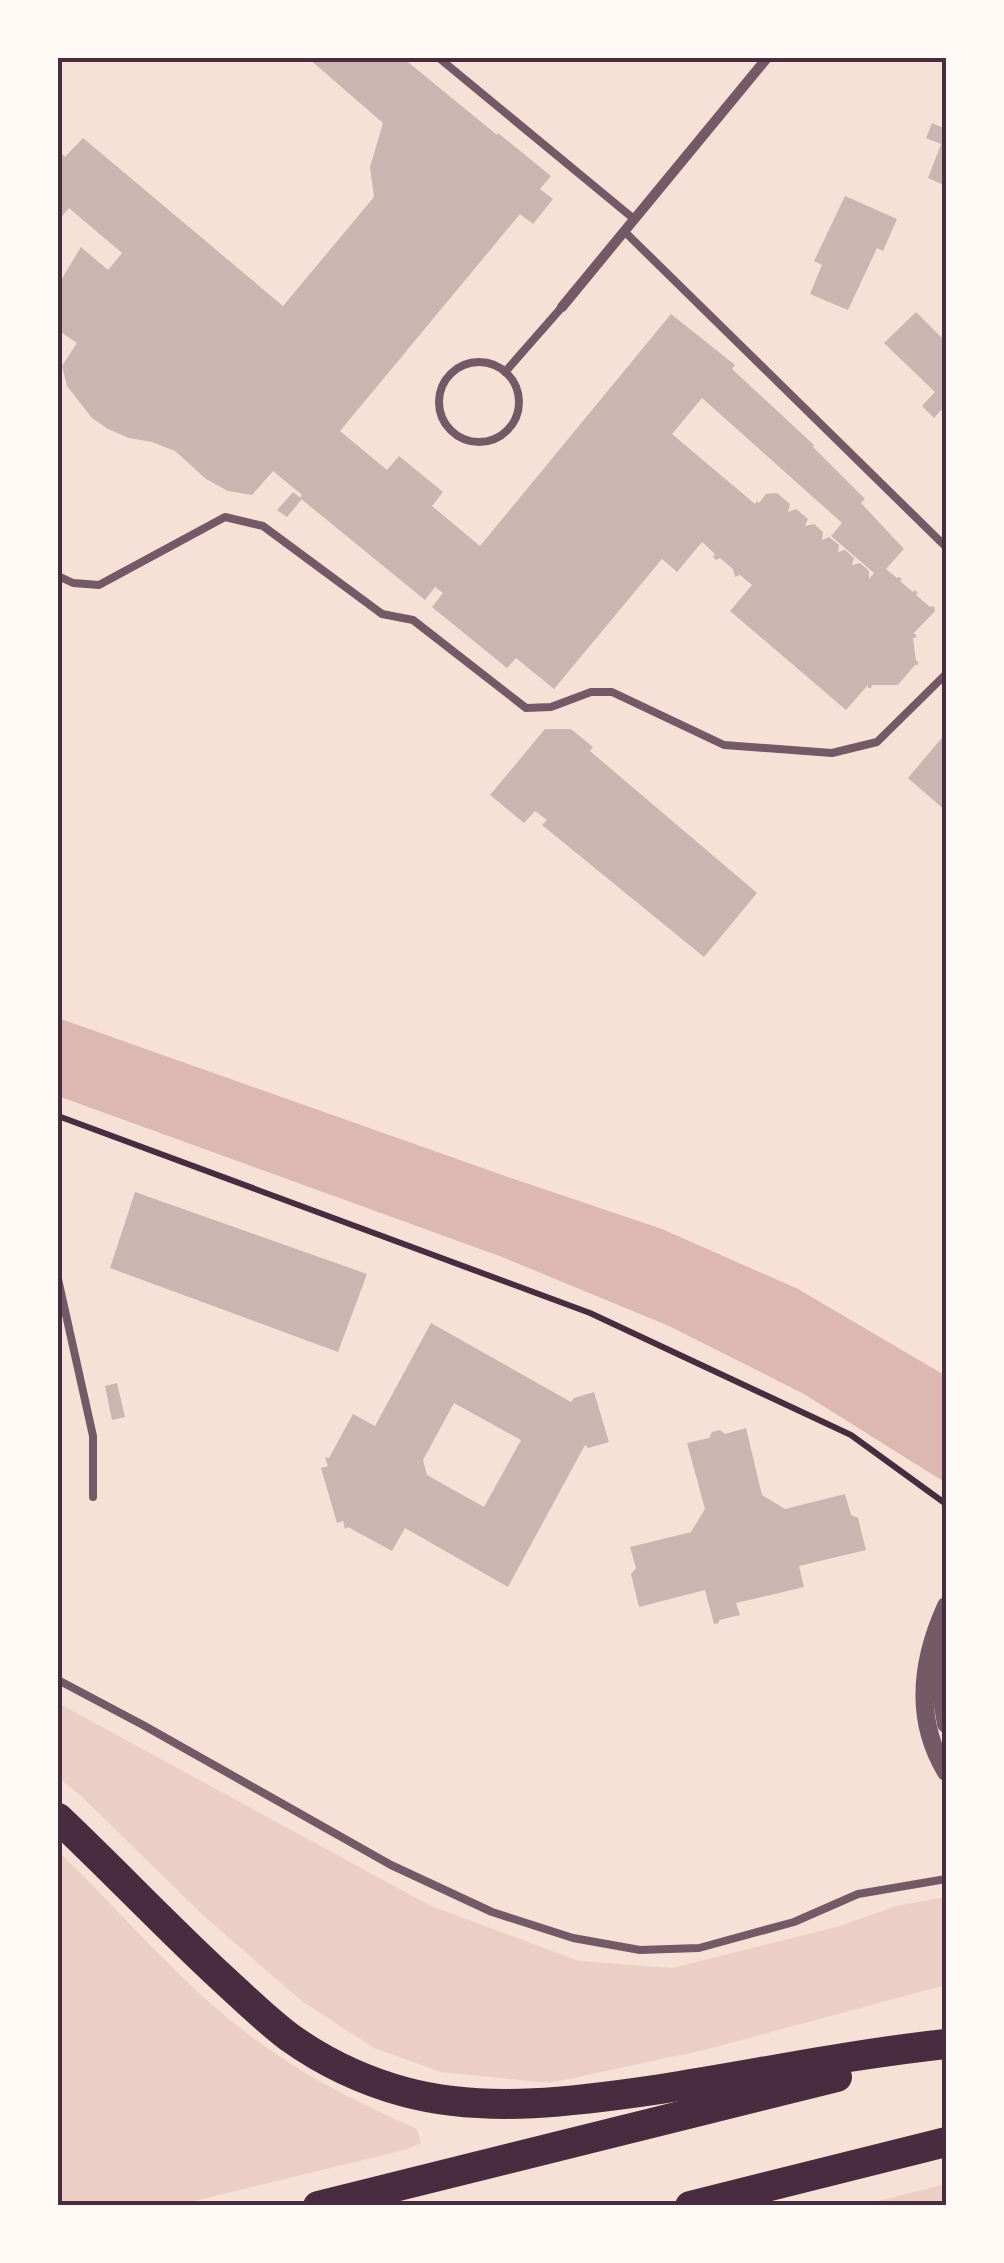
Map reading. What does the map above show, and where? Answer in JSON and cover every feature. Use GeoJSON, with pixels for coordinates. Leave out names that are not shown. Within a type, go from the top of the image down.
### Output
{"type":"FeatureCollection","features":[{"type":"Feature","properties":{"kind":"highway"},"geometry":{"type":"LineString","coordinates":[[58,1818],[177,1936],[289,2037],[332,2064],[408,2093],[508,2104],[564,2101],[630,2094],[829,2060],[946,2047]]}},
{"type":"Feature","properties":{"kind":"highway"},"geometry":{"type":"LineString","coordinates":[[318,2206],[946,2047]]}},
{"type":"Feature","properties":{"kind":"highway"},"geometry":{"type":"LineString","coordinates":[[690,2206],[946,2142]]}},
{"type":"Feature","properties":{"kind":"street"},"geometry":{"type":"LineString","coordinates":[[562,307],[767,58]]}},
{"type":"Feature","properties":{"kind":"street"},"geometry":{"type":"LineString","coordinates":[[943,1614],[938,1669],[946,1724]]}},
{"type":"Feature","properties":{"kind":"street"},"geometry":{"type":"LineString","coordinates":[[943,1614],[926,1668],[924,1695],[931,1741],[946,1772]]}},
{"type":"Feature","properties":{"kind":"lane"},"geometry":{"type":"LineString","coordinates":[[439,58],[634,219]]}},
{"type":"Feature","properties":{"kind":"lane"},"geometry":{"type":"LineString","coordinates":[[624,231],[946,548]]}},
{"type":"Feature","properties":{"kind":"lane"},"geometry":{"type":"LineString","coordinates":[[505,372],[562,307]]}},
{"type":"Feature","properties":{"kind":"lane"},"geometry":{"type":"LineString","coordinates":[[477,362],[505,372],[518,398],[510,426],[494,438],[475,442],[449,428],[439,401],[450,374],[477,362]]}},
{"type":"Feature","properties":{"kind":"lane"},"geometry":{"type":"LineString","coordinates":[[58,576],[73,583],[99,584],[225,517],[263,526],[382,614],[413,620],[526,708],[551,707],[591,692],[612,692],[724,744],[832,753],[876,742],[946,674]]}},
{"type":"Feature","properties":{"kind":"lane"},"geometry":{"type":"LineString","coordinates":[[58,1278],[93,1436],[93,1496]]}},
{"type":"Feature","properties":{"kind":"lane"},"geometry":{"type":"LineString","coordinates":[[58,1680],[391,1865],[492,1912],[573,1938],[640,1950],[699,1948],[794,1922],[858,1894],[946,1879]]}},
{"type":"Feature","properties":{"kind":"path"},"geometry":{"type":"LineString","coordinates":[[58,1116],[590,1313],[851,1435],[946,1504]]}},
{"type":"Feature","properties":{"kind":"shaded area"},"geometry":{"type":"Polygon","coordinates":[[[58,1018],[662,1229],[798,1289],[946,1376],[946,1483],[804,1394],[669,1326],[502,1257],[58,1096],[58,1018]]]}},
{"type":"Feature","properties":{"kind":"shaded area"},"geometry":{"type":"Polygon","coordinates":[[[58,1703],[431,1906],[579,1961],[672,1968],[840,1926],[896,1906],[946,1897],[946,1985],[704,2050],[550,2083],[441,2072],[374,2048],[303,2002],[207,1919],[58,1777],[58,1703]]]}},
{"type":"Feature","properties":{"kind":"shaded area"},"geometry":{"type":"Polygon","coordinates":[[[58,1851],[182,1977],[235,2024],[319,2081],[417,2129],[421,2143],[177,2205],[58,2205],[58,1851]]]}},
{"type":"Feature","properties":{"kind":"shaded area"},"geometry":{"type":"Polygon","coordinates":[[[946,2184],[946,2205],[862,2205],[946,2184]]]}},
{"type":"Feature","properties":{"kind":"building"},"geometry":{"type":"Polygon","coordinates":[[[308,58],[403,58],[551,176],[540,189],[553,199],[533,224],[520,214],[340,431],[387,470],[399,456],[443,492],[432,506],[480,546],[671,314],[735,365],[732,369],[865,499],[861,503],[904,549],[886,569],[915,590],[930,607],[934,606],[935,611],[913,634],[918,665],[898,685],[868,685],[846,710],[730,611],[752,585],[740,575],[735,577],[733,569],[720,558],[716,560],[702,542],[677,572],[662,559],[554,689],[516,658],[507,668],[432,607],[443,593],[435,587],[425,600],[300,498],[302,495],[273,471],[252,495],[228,491],[206,479],[175,451],[129,438],[92,418],[67,386],[62,366],[77,343],[58,330],[58,285],[81,247],[108,270],[122,253],[69,208],[58,221],[58,150],[65,157],[83,138],[283,306],[374,197],[370,167],[383,123],[308,58]],[[702,398],[672,434],[755,504],[766,494],[777,493],[790,504],[788,512],[796,509],[808,519],[805,526],[814,524],[823,532],[822,540],[829,537],[839,545],[838,552],[845,550],[854,558],[852,565],[860,563],[869,571],[869,579],[874,573],[831,536],[842,523],[702,398]]]}},
{"type":"Feature","properties":{"kind":"building"},"geometry":{"type":"Polygon","coordinates":[[[932,123],[946,129],[946,186],[928,178],[941,144],[926,138],[932,123]]]}},
{"type":"Feature","properties":{"kind":"building"},"geometry":{"type":"Polygon","coordinates":[[[845,196],[897,219],[883,251],[877,248],[848,310],[810,294],[822,265],[814,261],[845,196]]]}},
{"type":"Feature","properties":{"kind":"building"},"geometry":{"type":"Polygon","coordinates":[[[916,312],[946,342],[946,405],[934,418],[922,406],[935,392],[884,343],[916,312]]]}},
{"type":"Feature","properties":{"kind":"building"},"geometry":{"type":"Polygon","coordinates":[[[293,492],[302,499],[287,517],[277,510],[293,492]]]}},
{"type":"Feature","properties":{"kind":"building"},"geometry":{"type":"Polygon","coordinates":[[[545,729],[571,729],[593,747],[590,751],[757,893],[704,957],[542,825],[547,820],[535,811],[524,823],[490,795],[545,729]]]}},
{"type":"Feature","properties":{"kind":"building"},"geometry":{"type":"Polygon","coordinates":[[[946,733],[946,811],[908,778],[946,733]]]}},
{"type":"Feature","properties":{"kind":"building"},"geometry":{"type":"Polygon","coordinates":[[[135,1192],[367,1274],[338,1352],[110,1268],[135,1192]]]}},
{"type":"Feature","properties":{"kind":"building"},"geometry":{"type":"Polygon","coordinates":[[[431,1323],[571,1402],[594,1392],[609,1442],[588,1448],[585,1445],[508,1587],[405,1528],[392,1551],[348,1527],[345,1529],[343,1521],[337,1523],[321,1468],[328,1466],[325,1457],[329,1458],[353,1414],[375,1426],[431,1323]],[[454,1403],[423,1460],[427,1475],[484,1507],[521,1440],[454,1403]]]}},
{"type":"Feature","properties":{"kind":"building"},"geometry":{"type":"Polygon","coordinates":[[[117,1383],[125,1417],[112,1420],[105,1386],[117,1383]]]}},
{"type":"Feature","properties":{"kind":"building"},"geometry":{"type":"Polygon","coordinates":[[[746,1428],[762,1495],[785,1509],[845,1494],[851,1515],[858,1518],[866,1550],[799,1566],[804,1587],[736,1603],[740,1615],[719,1623],[714,1624],[705,1590],[639,1607],[631,1574],[636,1568],[630,1547],[691,1532],[705,1509],[687,1443],[709,1438],[712,1432],[720,1430],[725,1434],[746,1428]]]}}]}
